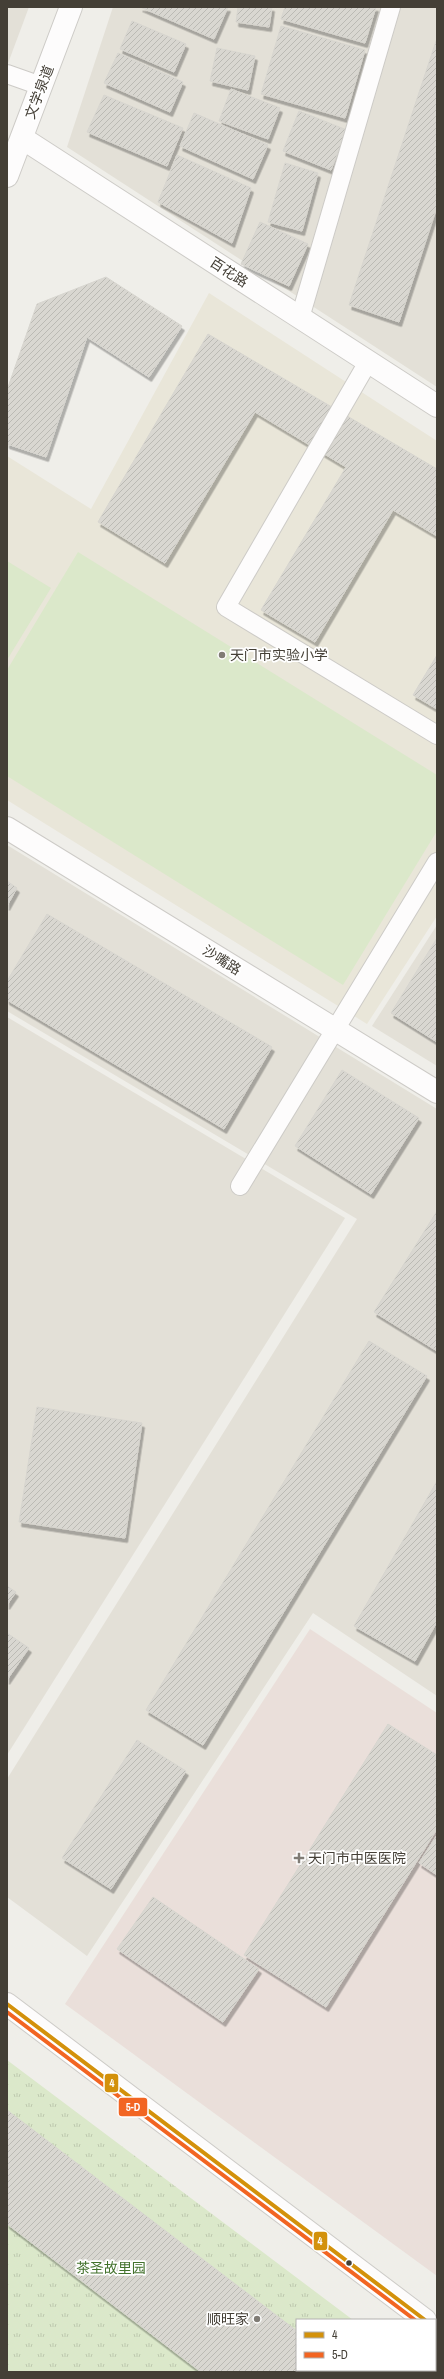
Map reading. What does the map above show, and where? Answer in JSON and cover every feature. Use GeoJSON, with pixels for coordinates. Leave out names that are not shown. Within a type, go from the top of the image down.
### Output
{"type":"FeatureCollection","features":[{"type":"Feature","properties":{"kind":"street","name":"文学泉道"},"geometry":{"type":"LineString","coordinates":[[7,176],[71,7]]}},
{"type":"Feature","properties":{"kind":"street","name":"百花路"},"geometry":{"type":"LineString","coordinates":[[22,138],[437,406]]}},
{"type":"Feature","properties":{"kind":"street","name":"沙嘴路"},"geometry":{"type":"LineString","coordinates":[[7,828],[437,1092]]}},
{"type":"Feature","properties":{"kind":"street"},"geometry":{"type":"LineString","coordinates":[[7,2004],[424,2319]]}},
{"type":"Feature","properties":{"kind":"lane"},"geometry":{"type":"LineString","coordinates":[[300,318],[391,7]]}},
{"type":"Feature","properties":{"kind":"lane"},"geometry":{"type":"LineString","coordinates":[[7,74],[41,86]]}},
{"type":"Feature","properties":{"kind":"lane"},"geometry":{"type":"LineString","coordinates":[[368,362],[226,607],[437,735]]}},
{"type":"Feature","properties":{"kind":"lane"},"geometry":{"type":"LineString","coordinates":[[240,1186],[334,1029],[437,862]]}},
{"type":"Feature","properties":{"kind":"shaded area"},"geometry":{"type":"Polygon","coordinates":[[[7,7],[29,7],[7,66],[7,7]]]}},
{"type":"Feature","properties":{"kind":"shaded area"},"geometry":{"type":"Polygon","coordinates":[[[113,7],[437,7],[437,387],[67,147],[113,7]]]}},
{"type":"Feature","properties":{"kind":"shaded area","name":"天门市实验小学"},"geometry":{"type":"Polygon","coordinates":[[[209,293],[437,441],[437,916],[367,1024],[7,800],[7,456],[91,509],[209,293]]]}},
{"type":"Feature","properties":{"kind":"shaded area"},"geometry":{"type":"Polygon","coordinates":[[[7,845],[437,1109],[437,1696],[313,1613],[87,1956],[7,1897],[7,1779],[357,1219],[7,1011],[7,845]]]}},
{"type":"Feature","properties":{"kind":"shaded area"},"geometry":{"type":"Polygon","coordinates":[[[437,925],[437,1066],[372,1026],[437,925]]]}},
{"type":"Feature","properties":{"kind":"shaded area"},"geometry":{"type":"Polygon","coordinates":[[[7,1017],[345,1218],[7,1755],[7,1017]]]}},
{"type":"Feature","properties":{"kind":"shaded area","name":"天门市中医医院"},"geometry":{"type":"Polygon","coordinates":[[[310,1629],[437,1713],[437,2276],[65,2004],[310,1629]]]}},
{"type":"Feature","properties":{"kind":"green space"},"geometry":{"type":"Polygon","coordinates":[[[78,552],[437,775],[437,831],[343,985],[7,776],[7,670],[78,552]]]}},
{"type":"Feature","properties":{"kind":"green space"},"geometry":{"type":"Polygon","coordinates":[[[7,561],[51,588],[7,660],[7,561]]]}},
{"type":"Feature","properties":{"kind":"green space","name":"茶圣故里园"},"geometry":{"type":"Polygon","coordinates":[[[7,2060],[352,2319],[296,2319],[296,2371],[422,2372],[7,2372],[7,2060]]]}},
{"type":"Feature","properties":{"kind":"building"},"geometry":{"type":"Polygon","coordinates":[[[140,7],[228,7],[214,39],[140,7]]]}},
{"type":"Feature","properties":{"kind":"building"},"geometry":{"type":"Polygon","coordinates":[[[238,7],[272,7],[269,27],[236,22],[238,7]]]}},
{"type":"Feature","properties":{"kind":"building"},"geometry":{"type":"Polygon","coordinates":[[[285,7],[376,7],[365,43],[281,19],[285,7]]]}},
{"type":"Feature","properties":{"kind":"building"},"geometry":{"type":"Polygon","coordinates":[[[132,21],[186,44],[174,72],[120,49],[132,21]]]}},
{"type":"Feature","properties":{"kind":"building"},"geometry":{"type":"Polygon","coordinates":[[[281,26],[365,50],[345,118],[261,94],[281,26]]]}},
{"type":"Feature","properties":{"kind":"building"},"geometry":{"type":"Polygon","coordinates":[[[437,38],[437,207],[399,322],[349,305],[437,38]]]}},
{"type":"Feature","properties":{"kind":"building"},"geometry":{"type":"Polygon","coordinates":[[[217,48],[255,56],[248,90],[210,81],[217,48]]]}},
{"type":"Feature","properties":{"kind":"building"},"geometry":{"type":"Polygon","coordinates":[[[118,53],[183,82],[170,112],[104,83],[118,53]]]}},
{"type":"Feature","properties":{"kind":"building"},"geometry":{"type":"Polygon","coordinates":[[[231,89],[280,108],[268,139],[219,121],[231,89]]]}},
{"type":"Feature","properties":{"kind":"building"},"geometry":{"type":"Polygon","coordinates":[[[104,95],[183,128],[167,166],[87,132],[104,95]]]}},
{"type":"Feature","properties":{"kind":"building"},"geometry":{"type":"Polygon","coordinates":[[[299,111],[347,130],[331,170],[283,151],[299,111]]]}},
{"type":"Feature","properties":{"kind":"building"},"geometry":{"type":"Polygon","coordinates":[[[194,113],[268,145],[253,179],[180,146],[194,113]]]}},
{"type":"Feature","properties":{"kind":"building"},"geometry":{"type":"Polygon","coordinates":[[[177,155],[251,188],[232,243],[158,202],[177,155]]]}},
{"type":"Feature","properties":{"kind":"building"},"geometry":{"type":"Polygon","coordinates":[[[285,163],[318,173],[302,231],[268,222],[285,163]]]}},
{"type":"Feature","properties":{"kind":"building"},"geometry":{"type":"Polygon","coordinates":[[[260,222],[308,244],[289,286],[241,264],[260,222]]]}},
{"type":"Feature","properties":{"kind":"building"},"geometry":{"type":"Polygon","coordinates":[[[106,277],[182,326],[149,377],[87,337],[46,457],[7,444],[7,390],[37,304],[106,277]]]}},
{"type":"Feature","properties":{"kind":"building"},"geometry":{"type":"Polygon","coordinates":[[[208,334],[437,469],[437,536],[393,510],[315,642],[261,610],[346,467],[255,412],[165,563],[98,522],[208,334]]]}},
{"type":"Feature","properties":{"kind":"building"},"geometry":{"type":"Polygon","coordinates":[[[437,655],[437,709],[413,695],[437,655]]]}},
{"type":"Feature","properties":{"kind":"building"},"geometry":{"type":"Polygon","coordinates":[[[7,881],[17,888],[7,906],[7,881]]]}},
{"type":"Feature","properties":{"kind":"building"},"geometry":{"type":"Polygon","coordinates":[[[47,914],[272,1047],[224,1129],[7,1000],[7,981],[47,914]]]}},
{"type":"Feature","properties":{"kind":"building"},"geometry":{"type":"Polygon","coordinates":[[[437,938],[437,1042],[391,1013],[437,938]]]}},
{"type":"Feature","properties":{"kind":"building"},"geometry":{"type":"Polygon","coordinates":[[[342,1070],[419,1118],[371,1194],[295,1146],[342,1070]]]}},
{"type":"Feature","properties":{"kind":"building"},"geometry":{"type":"Polygon","coordinates":[[[437,1211],[437,1351],[374,1312],[437,1211]]]}},
{"type":"Feature","properties":{"kind":"building"},"geometry":{"type":"Polygon","coordinates":[[[369,1341],[427,1376],[203,1745],[146,1710],[369,1341]]]}},
{"type":"Feature","properties":{"kind":"building"},"geometry":{"type":"Polygon","coordinates":[[[37,1407],[142,1423],[125,1538],[19,1522],[37,1407]]]}},
{"type":"Feature","properties":{"kind":"building"},"geometry":{"type":"Polygon","coordinates":[[[437,1481],[437,1622],[415,1661],[354,1626],[437,1481]]]}},
{"type":"Feature","properties":{"kind":"building"},"geometry":{"type":"Polygon","coordinates":[[[7,1586],[16,1592],[7,1605],[7,1586]]]}},
{"type":"Feature","properties":{"kind":"building"},"geometry":{"type":"Polygon","coordinates":[[[7,1633],[29,1648],[7,1680],[7,1633]]]}},
{"type":"Feature","properties":{"kind":"building"},"geometry":{"type":"Polygon","coordinates":[[[388,1724],[437,1755],[437,1829],[326,2007],[244,1955],[388,1724]]]}},
{"type":"Feature","properties":{"kind":"building"},"geometry":{"type":"Polygon","coordinates":[[[137,1740],[186,1771],[111,1889],[62,1858],[137,1740]]]}},
{"type":"Feature","properties":{"kind":"building"},"geometry":{"type":"Polygon","coordinates":[[[437,1835],[437,1875],[419,1863],[437,1835]]]}},
{"type":"Feature","properties":{"kind":"building"},"geometry":{"type":"Polygon","coordinates":[[[153,1897],[259,1969],[223,2022],[117,1949],[153,1897]]]}},
{"type":"Feature","properties":{"kind":"building"},"geometry":{"type":"Polygon","coordinates":[[[7,2110],[296,2330],[296,2371],[346,2371],[201,2372],[7,2224],[7,2110]]]}},
{"type":"Feature","properties":{"kind":"transit line","name":"4"},"geometry":{"type":"LineString","coordinates":[[7,2004],[424,2319]]}},
{"type":"Feature","properties":{"kind":"transit line","name":"5-D"},"geometry":{"type":"LineString","coordinates":[[7,2012],[414,2319]]}},
{"type":"Feature","properties":{"kind":"place","name":"天门市实验小学"},"geometry":{"type":"Point","coordinates":[222,655]}},
{"type":"Feature","properties":{"kind":"place","name":"天门市中医医院"},"geometry":{"type":"Point","coordinates":[299,1858]}},
{"type":"Feature","properties":{"kind":"place","name":"顺旺家"},"geometry":{"type":"Point","coordinates":[257,2319]}}]}
